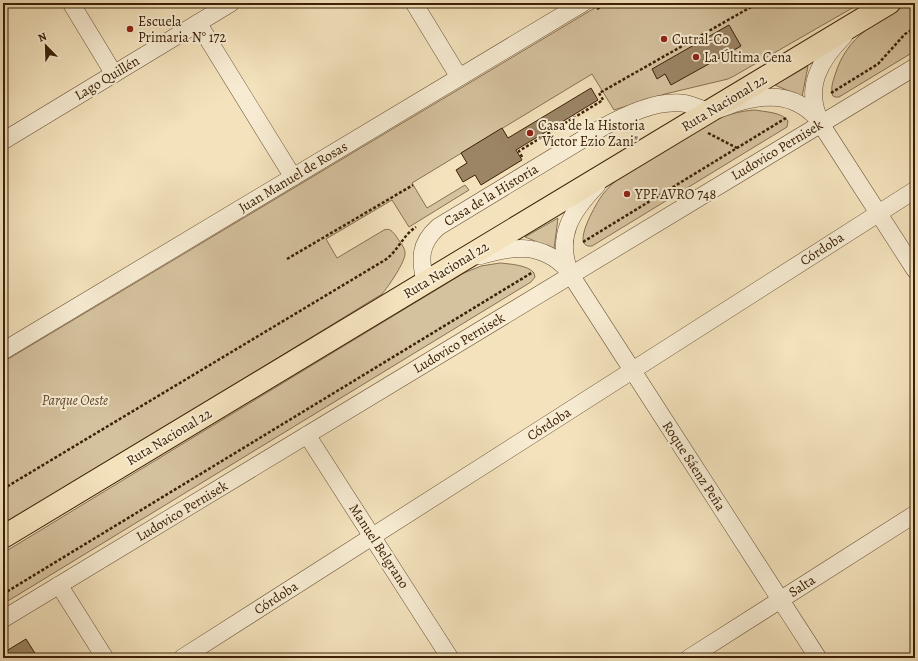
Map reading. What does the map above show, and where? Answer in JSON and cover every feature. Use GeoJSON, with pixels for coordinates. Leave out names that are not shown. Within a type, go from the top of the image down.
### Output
{"type":"FeatureCollection","features":[{"type":"Feature","properties":{"kind":"highway","name":"Ruta Nacional 22"},"geometry":{"type":"LineString","coordinates":[[3,537],[612,170],[708,122],[857,22],[889,3]]}},
{"type":"Feature","properties":{"kind":"street"},"geometry":{"type":"LineString","coordinates":[[71,3],[114,74]]}},
{"type":"Feature","properties":{"kind":"street","name":"Lago Quillén"},"geometry":{"type":"LineString","coordinates":[[3,141],[231,3]]}},
{"type":"Feature","properties":{"kind":"street"},"geometry":{"type":"LineString","coordinates":[[414,3],[459,77]]}},
{"type":"Feature","properties":{"kind":"street","name":"Juan Manuel de Rosas"},"geometry":{"type":"LineString","coordinates":[[3,351],[583,3]]}},
{"type":"Feature","properties":{"kind":"street"},"geometry":{"type":"LineString","coordinates":[[821,124],[814,102],[814,86],[817,75],[821,64],[828,53],[857,22]]}},
{"type":"Feature","properties":{"kind":"street"},"geometry":{"type":"LineString","coordinates":[[198,23],[293,177]]}},
{"type":"Feature","properties":{"kind":"street","name":"Ludovico Pernisek"},"geometry":{"type":"LineString","coordinates":[[3,619],[915,67]]}},
{"type":"Feature","properties":{"kind":"street"},"geometry":{"type":"LineString","coordinates":[[708,122],[750,99],[773,97],[785,99],[801,105],[813,114],[821,124],[915,270]]}},
{"type":"Feature","properties":{"kind":"street","name":"Casa de la Historia"},"geometry":{"type":"LineString","coordinates":[[425,282],[422,267],[422,255],[428,237],[438,227],[594,132],[627,116],[651,107],[673,103],[686,103],[708,122]]}},
{"type":"Feature","properties":{"kind":"street"},"geometry":{"type":"LineString","coordinates":[[571,275],[565,253],[564,242],[568,226],[575,209],[582,200],[612,170]]}},
{"type":"Feature","properties":{"kind":"street","name":"Córdoba"},"geometry":{"type":"LineString","coordinates":[[182,658],[915,190]]}},
{"type":"Feature","properties":{"kind":"street"},"geometry":{"type":"LineString","coordinates":[[458,263],[500,250],[523,248],[535,250],[550,256],[560,262],[571,275]]}},
{"type":"Feature","properties":{"kind":"street","name":"Roque Sáenz Peña"},"geometry":{"type":"LineString","coordinates":[[571,275],[818,658]]}},
{"type":"Feature","properties":{"kind":"street","name":"Manuel Belgrano"},"geometry":{"type":"LineString","coordinates":[[307,435],[450,658]]}},
{"type":"Feature","properties":{"kind":"street","name":"Salta"},"geometry":{"type":"LineString","coordinates":[[689,658],[915,514]]}},
{"type":"Feature","properties":{"kind":"street"},"geometry":{"type":"LineString","coordinates":[[59,585],[105,658]]}},
{"type":"Feature","properties":{"kind":"path"},"geometry":{"type":"LineString","coordinates":[[524,160],[519,151],[603,100],[599,93],[758,3]]}},
{"type":"Feature","properties":{"kind":"path"},"geometry":{"type":"LineString","coordinates":[[915,9],[912,10],[915,15]]}},
{"type":"Feature","properties":{"kind":"path"},"geometry":{"type":"LineString","coordinates":[[832,93],[878,64],[905,34],[915,28]]}},
{"type":"Feature","properties":{"kind":"path"},"geometry":{"type":"LineString","coordinates":[[583,242],[786,118]]}},
{"type":"Feature","properties":{"kind":"path"},"geometry":{"type":"LineString","coordinates":[[708,122],[737,148]]}},
{"type":"Feature","properties":{"kind":"path"},"geometry":{"type":"LineString","coordinates":[[287,259],[413,185]]}},
{"type":"Feature","properties":{"kind":"path"},"geometry":{"type":"LineString","coordinates":[[3,489],[385,260],[393,253],[411,230],[417,226]]}},
{"type":"Feature","properties":{"kind":"path"},"geometry":{"type":"LineString","coordinates":[[3,594],[533,272]]}},
{"type":"Feature","properties":{"kind":"green space","name":"Parque Oeste"},"geometry":{"type":"Polygon","coordinates":[[[603,3],[861,3],[728,79],[665,94],[614,110],[592,74],[412,183],[427,208],[465,185],[469,190],[409,227],[392,200],[326,239],[337,258],[384,230],[388,229],[392,231],[403,246],[405,257],[396,274],[382,294],[3,526],[3,362],[603,3]]]}},
{"type":"Feature","properties":{"kind":"green space"},"geometry":{"type":"Polygon","coordinates":[[[910,3],[915,3],[915,51],[839,97],[833,96],[832,85],[840,61],[855,40],[875,24],[910,3]]]}},
{"type":"Feature","properties":{"kind":"green space"},"geometry":{"type":"Polygon","coordinates":[[[808,66],[802,97],[775,85],[808,66]]]}},
{"type":"Feature","properties":{"kind":"green space"},"geometry":{"type":"Polygon","coordinates":[[[755,110],[782,116],[788,121],[787,127],[592,246],[586,245],[583,240],[584,233],[591,215],[603,194],[620,177],[716,120],[735,113],[755,110]]]}},
{"type":"Feature","properties":{"kind":"green space"},"geometry":{"type":"Polygon","coordinates":[[[558,218],[554,249],[525,237],[558,218]]]}},
{"type":"Feature","properties":{"kind":"green space"},"geometry":{"type":"Polygon","coordinates":[[[500,263],[528,268],[534,273],[535,277],[531,282],[3,604],[3,553],[464,273],[481,266],[500,263]]]}},
{"type":"Feature","properties":{"kind":"building","name":"La Última Cena"},"geometry":{"type":"Polygon","coordinates":[[[729,25],[741,46],[671,85],[665,74],[657,79],[652,69],[729,25]]]}},
{"type":"Feature","properties":{"kind":"building","name":"Casa de la Historia \"Víctor Ezio Zani\""},"geometry":{"type":"Polygon","coordinates":[[[591,88],[598,100],[516,150],[522,160],[481,185],[475,175],[463,182],[456,170],[467,163],[461,153],[502,128],[508,138],[591,88]]]}},
{"type":"Feature","properties":{"kind":"building"},"geometry":{"type":"Polygon","coordinates":[[[26,639],[38,658],[3,658],[3,653],[26,639]]]}},
{"type":"Feature","properties":{"kind":"place","name":"Escuela Primaria N° 172"},"geometry":{"type":"Point","coordinates":[130,29]}},
{"type":"Feature","properties":{"kind":"place","name":"Cutral-Co"},"geometry":{"type":"Point","coordinates":[664,39]}},
{"type":"Feature","properties":{"kind":"place","name":"La Última Cena"},"geometry":{"type":"Point","coordinates":[696,57]}},
{"type":"Feature","properties":{"kind":"place","name":"Casa de la Historia \"Víctor Ezio Zani\""},"geometry":{"type":"Point","coordinates":[530,133]}},
{"type":"Feature","properties":{"kind":"place","name":"YPF AVRO 748"},"geometry":{"type":"Point","coordinates":[627,194]}}]}
